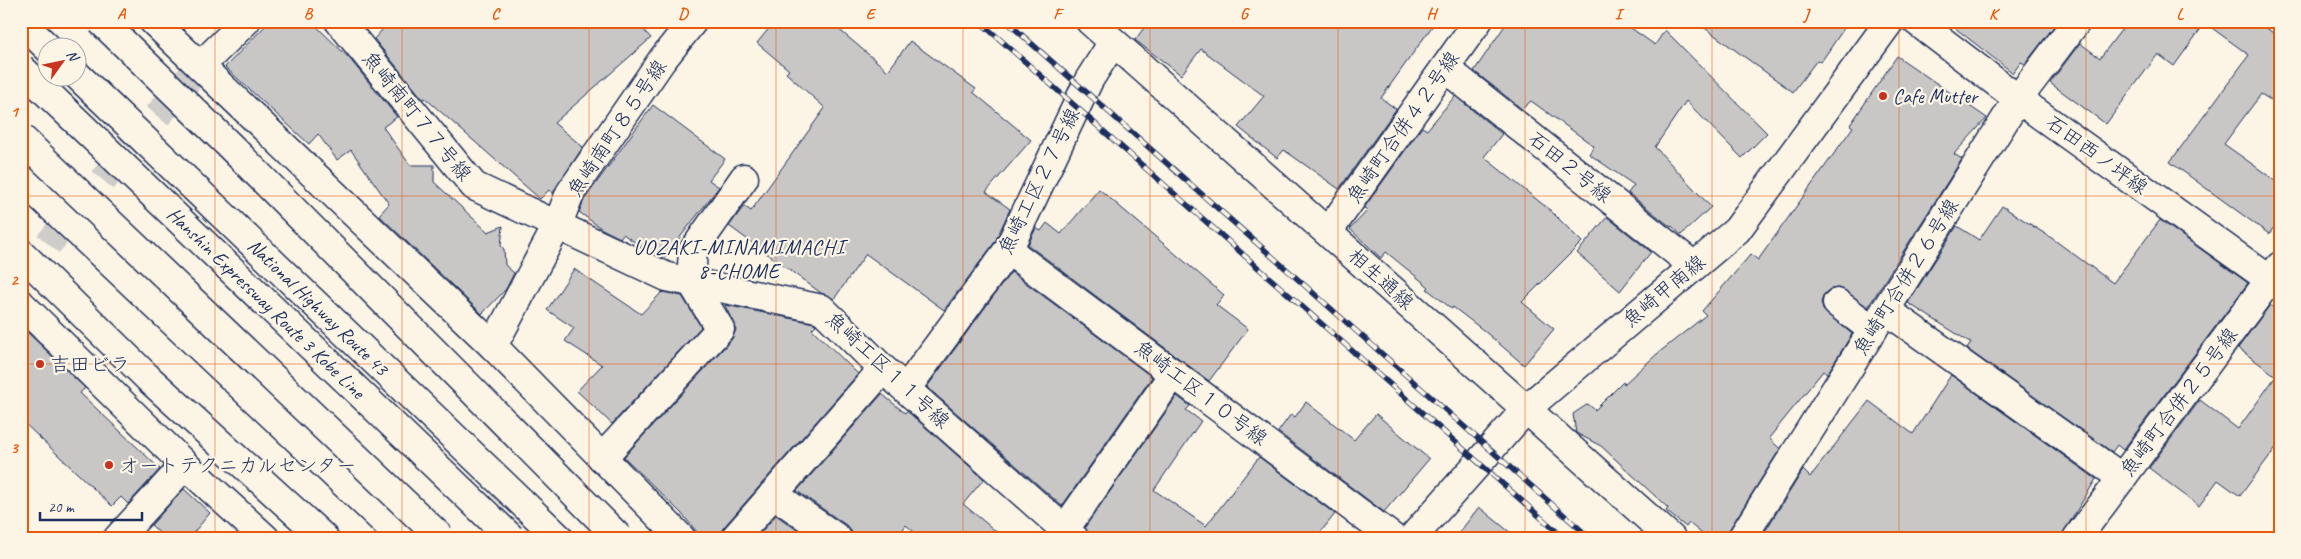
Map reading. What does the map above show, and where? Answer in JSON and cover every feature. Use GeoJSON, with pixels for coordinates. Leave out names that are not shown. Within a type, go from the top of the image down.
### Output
{"type":"FeatureCollection","features":[{"type":"Feature","properties":{"kind":"main road"},"geometry":{"type":"LineString","coordinates":[[101,21],[230,146],[619,538]]}},
{"type":"Feature","properties":{"kind":"main road"},"geometry":{"type":"LineString","coordinates":[[153,21],[493,346],[681,538]]}},
{"type":"Feature","properties":{"kind":"main road"},"geometry":{"type":"LineString","coordinates":[[200,66],[246,21]]}},
{"type":"Feature","properties":{"kind":"main road","name":"魚崎南町７７号線"},"geometry":{"type":"LineString","coordinates":[[339,21],[474,186],[557,226]]}},
{"type":"Feature","properties":{"kind":"main road","name":"魚崎南町８５号線"},"geometry":{"type":"LineString","coordinates":[[493,346],[557,226],[570,193],[662,60],[693,21]]}},
{"type":"Feature","properties":{"kind":"main road","name":"魚崎町合併４２号線"},"geometry":{"type":"LineString","coordinates":[[1328,232],[1478,21]]}},
{"type":"Feature","properties":{"kind":"main road","name":"魚崎甲南線"},"geometry":{"type":"LineString","coordinates":[[1412,538],[1526,408],[1737,230],[1890,21]]}},
{"type":"Feature","properties":{"kind":"main road","name":"石田西ノ坪線"},"geometry":{"type":"LineString","coordinates":[[1916,21],[2018,99],[2276,278]]}},
{"type":"Feature","properties":{"kind":"main road","name":"魚崎町合併２６号線"},"geometry":{"type":"LineString","coordinates":[[1742,538],[2018,99],[2077,21]]}},
{"type":"Feature","properties":{"kind":"main road"},"geometry":{"type":"LineString","coordinates":[[21,22],[38,38]]}},
{"type":"Feature","properties":{"kind":"main road","name":"相生通線"},"geometry":{"type":"LineString","coordinates":[[1107,30],[1328,232],[1671,538]]}},
{"type":"Feature","properties":{"kind":"main road","name":"魚崎工区２７号線"},"geometry":{"type":"LineString","coordinates":[[906,389],[1008,250],[1089,80],[1107,30]]}},
{"type":"Feature","properties":{"kind":"main road","name":"Hanshin Expressway Route 3 Kobe Line"},"geometry":{"type":"LineString","coordinates":[[21,68],[511,538]]}},
{"type":"Feature","properties":{"kind":"main road","name":"石田２号線"},"geometry":{"type":"LineString","coordinates":[[1445,68],[1694,266]]}},
{"type":"Feature","properties":{"kind":"main road","name":"National Highway Route 43"},"geometry":{"type":"LineString","coordinates":[[88,86],[558,538]]}},
{"type":"Feature","properties":{"kind":"main road"},"geometry":{"type":"LineString","coordinates":[[21,138],[441,538]]}},
{"type":"Feature","properties":{"kind":"main road"},"geometry":{"type":"LineString","coordinates":[[21,178],[402,538]]}},
{"type":"Feature","properties":{"kind":"main road"},"geometry":{"type":"LineString","coordinates":[[602,458],[720,329],[691,281],[693,251],[744,178]]}},
{"type":"Feature","properties":{"kind":"main road","name":"魚崎工区１１号線"},"geometry":{"type":"LineString","coordinates":[[557,226],[667,277],[822,309],[883,369],[1069,533]]}},
{"type":"Feature","properties":{"kind":"main road","name":"魚崎工区１０号線"},"geometry":{"type":"LineString","coordinates":[[1008,250],[1393,538]]}},
{"type":"Feature","properties":{"kind":"main road"},"geometry":{"type":"LineString","coordinates":[[21,253],[149,379],[324,538]]}},
{"type":"Feature","properties":{"kind":"main road","name":"魚崎町合併２５号線"},"geometry":{"type":"LineString","coordinates":[[2077,538],[2276,278]]}},
{"type":"Feature","properties":{"kind":"main road"},"geometry":{"type":"LineString","coordinates":[[1837,302],[1879,320],[2122,478]]}},
{"type":"Feature","properties":{"kind":"main road"},"geometry":{"type":"LineString","coordinates":[[21,304],[185,466],[266,538]]}},
{"type":"Feature","properties":{"kind":"main road"},"geometry":{"type":"LineString","coordinates":[[735,538],[883,369]]}},
{"type":"Feature","properties":{"kind":"main road"},"geometry":{"type":"LineString","coordinates":[[1069,533],[1174,373]]}},
{"type":"Feature","properties":{"kind":"main road"},"geometry":{"type":"LineString","coordinates":[[118,538],[185,466]]}},
{"type":"Feature","properties":{"kind":"main road"},"geometry":{"type":"LineString","coordinates":[[773,494],[836,538]]}},
{"type":"Feature","properties":{"kind":"building"},"geometry":{"type":"Polygon","coordinates":[[[270,21],[311,21],[349,58],[397,117],[383,127],[410,165],[434,165],[434,182],[488,232],[503,226],[501,246],[504,249],[505,265],[514,273],[506,289],[482,314],[379,215],[389,204],[351,150],[337,160],[318,134],[309,144],[225,67],[270,21]]]}},
{"type":"Feature","properties":{"kind":"building"},"geometry":{"type":"Polygon","coordinates":[[[390,21],[635,21],[651,38],[554,123],[583,147],[553,193],[549,190],[540,199],[425,98],[423,99],[374,39],[390,21]]]}},
{"type":"Feature","properties":{"kind":"building"},"geometry":{"type":"Polygon","coordinates":[[[775,21],[829,21],[888,71],[910,41],[976,89],[973,92],[1031,140],[986,192],[1010,209],[995,242],[944,310],[866,254],[834,299],[821,293],[729,226],[744,206],[751,211],[825,108],[786,73],[789,70],[757,43],[775,21]]]}},
{"type":"Feature","properties":{"kind":"building"},"geometry":{"type":"Polygon","coordinates":[[[1149,21],[1436,21],[1381,98],[1396,109],[1339,189],[1284,150],[1277,158],[1238,127],[1264,96],[1201,49],[1181,75],[1135,40],[1149,21]]]}},
{"type":"Feature","properties":{"kind":"building"},"geometry":{"type":"Polygon","coordinates":[[[1508,21],[1621,21],[1655,45],[1665,30],[1767,133],[1742,158],[1686,101],[1655,147],[1711,207],[1681,235],[1628,193],[1634,185],[1589,154],[1594,146],[1531,101],[1522,109],[1474,71],[1508,21]]]}},
{"type":"Feature","properties":{"kind":"building"},"geometry":{"type":"Polygon","coordinates":[[[1695,21],[1849,21],[1821,62],[1817,60],[1793,92],[1695,21]]]}},
{"type":"Feature","properties":{"kind":"building"},"geometry":{"type":"Polygon","coordinates":[[[1946,21],[2050,21],[2055,25],[2025,64],[2021,62],[2013,73],[1946,21]]]}},
{"type":"Feature","properties":{"kind":"building"},"geometry":{"type":"Polygon","coordinates":[[[2128,21],[2257,21],[2280,38],[2280,106],[2261,94],[2224,144],[2280,184],[2280,219],[2269,234],[2170,162],[2249,55],[2205,23],[2174,66],[2158,54],[2106,124],[2050,83],[2080,43],[2100,58],[2128,21]]]}},
{"type":"Feature","properties":{"kind":"building"},"geometry":{"type":"Polygon","coordinates":[[[1897,56],[1987,118],[1954,154],[1962,159],[1868,307],[1839,288],[1830,289],[1824,294],[1821,302],[1823,310],[1852,334],[1827,374],[1823,371],[1769,438],[1780,449],[1729,530],[1726,538],[1707,538],[1689,523],[1686,527],[1666,511],[1668,508],[1601,446],[1576,433],[1573,414],[1588,404],[1595,410],[1623,382],[1624,384],[1657,354],[1706,315],[1702,311],[1751,254],[1758,260],[1853,127],[1850,125],[1897,56]]]}},
{"type":"Feature","properties":{"kind":"building"},"geometry":{"type":"Polygon","coordinates":[[[1455,96],[1502,134],[1484,157],[1551,211],[1582,242],[1522,302],[1554,329],[1524,365],[1483,330],[1427,289],[1429,287],[1386,252],[1381,258],[1350,229],[1368,210],[1364,208],[1422,127],[1427,130],[1455,96]]]}},
{"type":"Feature","properties":{"kind":"building"},"geometry":{"type":"Polygon","coordinates":[[[653,105],[725,159],[709,180],[719,187],[664,258],[643,248],[623,234],[620,238],[602,229],[579,212],[584,200],[653,105]]]}},
{"type":"Feature","properties":{"kind":"building"},"geometry":{"type":"Polygon","coordinates":[[[1099,189],[1224,295],[1216,305],[1248,329],[1209,381],[1028,245],[1036,228],[1041,231],[1047,223],[1061,234],[1099,189]]]}},
{"type":"Feature","properties":{"kind":"building"},"geometry":{"type":"Polygon","coordinates":[[[2002,206],[2053,239],[2113,283],[2160,220],[2248,283],[2123,450],[2117,445],[2112,452],[1967,349],[1971,343],[1908,303],[1957,226],[1979,240],[2002,206]]]}},
{"type":"Feature","properties":{"kind":"building"},"geometry":{"type":"Polygon","coordinates":[[[1607,217],[1651,252],[1620,291],[1577,253],[1607,217]]]}},
{"type":"Feature","properties":{"kind":"building"},"geometry":{"type":"Polygon","coordinates":[[[574,269],[641,314],[662,292],[682,296],[701,327],[612,424],[577,391],[602,365],[565,341],[574,328],[547,310],[574,269]]]}},
{"type":"Feature","properties":{"kind":"building"},"geometry":{"type":"Polygon","coordinates":[[[1011,272],[1152,377],[1062,506],[927,387],[1011,272]]]}},
{"type":"Feature","properties":{"kind":"building"},"geometry":{"type":"Polygon","coordinates":[[[725,305],[814,323],[816,325],[812,329],[858,374],[723,528],[720,538],[702,538],[682,514],[624,457],[732,339],[736,330],[725,305]]]}},
{"type":"Feature","properties":{"kind":"building"},"geometry":{"type":"Polygon","coordinates":[[[2270,305],[2280,313],[2280,442],[2240,496],[2218,480],[2199,506],[2149,468],[2200,400],[2238,429],[2276,376],[2238,348],[2270,305]]]}},
{"type":"Feature","properties":{"kind":"building"},"geometry":{"type":"Polygon","coordinates":[[[21,326],[85,388],[80,393],[160,469],[128,504],[121,497],[112,506],[21,420],[21,326]]]}},
{"type":"Feature","properties":{"kind":"building"},"geometry":{"type":"Polygon","coordinates":[[[1951,375],[2096,479],[2060,538],[1761,538],[1803,470],[1810,477],[1869,401],[1913,434],[1951,375]]]}},
{"type":"Feature","properties":{"kind":"building"},"geometry":{"type":"Polygon","coordinates":[[[882,394],[905,413],[907,411],[984,479],[963,504],[1004,538],[921,538],[906,525],[897,538],[857,538],[846,525],[797,491],[882,394]]]}},
{"type":"Feature","properties":{"kind":"building"},"geometry":{"type":"Polygon","coordinates":[[[1177,396],[1190,406],[1186,410],[1201,421],[1154,490],[1206,526],[1259,457],[1335,514],[1316,538],[1089,538],[1085,527],[1177,396]]]}},
{"type":"Feature","properties":{"kind":"building"},"geometry":{"type":"Polygon","coordinates":[[[1306,402],[1354,440],[1376,414],[1429,459],[1384,512],[1278,432],[1291,414],[1295,417],[1306,402]]]}},
{"type":"Feature","properties":{"kind":"building"},"geometry":{"type":"Polygon","coordinates":[[[184,489],[210,513],[189,538],[165,538],[151,525],[184,489]]]}},
{"type":"Feature","properties":{"kind":"building"},"geometry":{"type":"Polygon","coordinates":[[[1479,507],[1517,538],[1455,538],[1479,507]]]}},
{"type":"Feature","properties":{"kind":"building"},"geometry":{"type":"Polygon","coordinates":[[[776,515],[797,530],[792,538],[756,538],[776,515]]]}},
{"type":"Feature","properties":{"kind":"tunnel"},"geometry":{"type":"LineString","coordinates":[[21,276],[200,66]]}},
{"type":"Feature","properties":{"kind":"railway"},"geometry":{"type":"LineString","coordinates":[[979,21],[1564,538]]}},
{"type":"Feature","properties":{"kind":"railway"},"geometry":{"type":"LineString","coordinates":[[1006,21],[1590,538]]}},
{"type":"Feature","properties":{"kind":"place","name":"Cafe Mutter"},"geometry":{"type":"Point","coordinates":[1883,96]}},
{"type":"Feature","properties":{"kind":"place","name":"吉田ビラ"},"geometry":{"type":"Point","coordinates":[40,364]}},
{"type":"Feature","properties":{"kind":"place","name":"オートテクニカルセンター"},"geometry":{"type":"Point","coordinates":[109,465]}},
{"type":"Feature","properties":{"kind":"district","name":"UOZAKI-MINAMIMACHI 8-CHOME"},"geometry":{"type":"Point","coordinates":[739,259]}}]}
